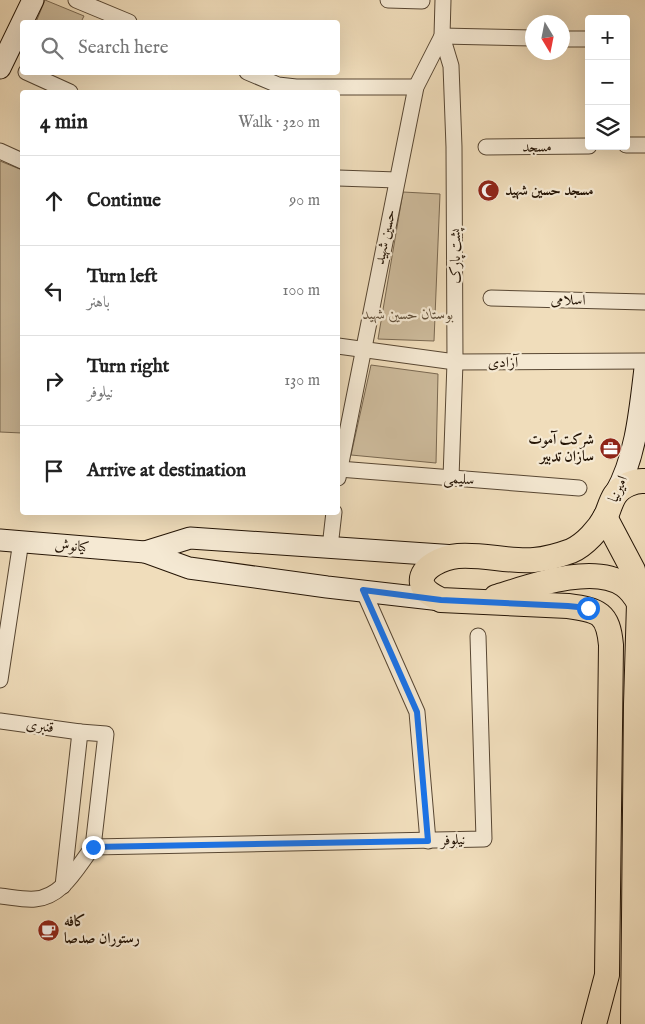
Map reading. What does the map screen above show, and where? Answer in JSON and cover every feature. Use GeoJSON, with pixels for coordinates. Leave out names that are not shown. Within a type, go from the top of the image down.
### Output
{"type":"FeatureCollection","features":[{"type":"Feature","properties":{"kind":"main road"},"geometry":{"type":"LineString","coordinates":[[23,20],[33,0]]}},
{"type":"Feature","properties":{"kind":"main road"},"geometry":{"type":"LineString","coordinates":[[1,65],[20,26]]}},
{"type":"Feature","properties":{"kind":"main road","name":"امیرنیا"},"geometry":{"type":"LineString","coordinates":[[633,1024],[636,704],[639,603],[633,570],[605,516],[623,481],[633,444],[645,368]]}},
{"type":"Feature","properties":{"kind":"main road"},"geometry":{"type":"LineString","coordinates":[[616,494],[636,481],[645,481]]}},
{"type":"Feature","properties":{"kind":"main road"},"geometry":{"type":"LineString","coordinates":[[145,552],[190,538],[534,560],[553,557],[573,550],[591,535],[605,516]]}},
{"type":"Feature","properties":{"kind":"main road","name":"کیانوش"},"geometry":{"type":"LineString","coordinates":[[10,540],[145,552]]}},
{"type":"Feature","properties":{"kind":"main road"},"geometry":{"type":"LineString","coordinates":[[145,552],[189,568],[441,600],[588,608],[603,616],[609,628],[611,645],[607,975],[594,1024]]}},
{"type":"Feature","properties":{"kind":"main road"},"geometry":{"type":"LineString","coordinates":[[441,600],[430,594],[423,587],[424,570],[456,556]]}},
{"type":"Feature","properties":{"kind":"main road"},"geometry":{"type":"LineString","coordinates":[[482,602],[554,580],[592,576],[608,578],[624,585],[639,603]]}},
{"type":"Feature","properties":{"kind":"street"},"geometry":{"type":"LineString","coordinates":[[76,0],[124,20]]}},
{"type":"Feature","properties":{"kind":"street"},"geometry":{"type":"LineString","coordinates":[[388,0],[422,0]]}},
{"type":"Feature","properties":{"kind":"street","name":"حسین شهید"},"geometry":{"type":"LineString","coordinates":[[340,464],[416,87],[442,36],[443,0]]}},
{"type":"Feature","properties":{"kind":"street"},"geometry":{"type":"LineString","coordinates":[[442,36],[525,38]]}},
{"type":"Feature","properties":{"kind":"street","name":"پشت پارک"},"geometry":{"type":"LineString","coordinates":[[442,36],[452,66],[454,162],[455,362],[451,478]]}},
{"type":"Feature","properties":{"kind":"street"},"geometry":{"type":"LineString","coordinates":[[570,39],[585,40]]}},
{"type":"Feature","properties":{"kind":"street"},"geometry":{"type":"LineString","coordinates":[[1,65],[20,70]]}},
{"type":"Feature","properties":{"kind":"street"},"geometry":{"type":"LineString","coordinates":[[33,75],[66,90]]}},
{"type":"Feature","properties":{"kind":"street"},"geometry":{"type":"LineString","coordinates":[[254,75],[272,83],[286,86],[416,87]]}},
{"type":"Feature","properties":{"kind":"street"},"geometry":{"type":"LineString","coordinates":[[630,145],[645,145]]}},
{"type":"Feature","properties":{"kind":"street","name":"مسجد"},"geometry":{"type":"LineString","coordinates":[[486,147],[585,146]]}},
{"type":"Feature","properties":{"kind":"street"},"geometry":{"type":"LineString","coordinates":[[0,151],[20,160]]}},
{"type":"Feature","properties":{"kind":"street"},"geometry":{"type":"LineString","coordinates":[[340,178],[397,180]]}},
{"type":"Feature","properties":{"kind":"street","name":"اسلامی"},"geometry":{"type":"LineString","coordinates":[[491,298],[645,302]]}},
{"type":"Feature","properties":{"kind":"street","name":"آزادی"},"geometry":{"type":"LineString","coordinates":[[340,346],[455,362],[645,361]]}},
{"type":"Feature","properties":{"kind":"street","name":"سلیمی"},"geometry":{"type":"LineString","coordinates":[[340,474],[451,478],[579,488]]}},
{"type":"Feature","properties":{"kind":"street"},"geometry":{"type":"LineString","coordinates":[[330,547],[334,515]]}},
{"type":"Feature","properties":{"kind":"street"},"geometry":{"type":"LineString","coordinates":[[0,680],[10,540]]}},
{"type":"Feature","properties":{"kind":"street"},"geometry":{"type":"LineString","coordinates":[[363,590],[417,712],[428,841]]}},
{"type":"Feature","properties":{"kind":"street","name":"نیلوفر"},"geometry":{"type":"LineString","coordinates":[[93,847],[484,839],[478,636]]}},
{"type":"Feature","properties":{"kind":"street","name":"قنبری"},"geometry":{"type":"LineString","coordinates":[[0,720],[106,734],[93,847]]}},
{"type":"Feature","properties":{"kind":"street"},"geometry":{"type":"LineString","coordinates":[[63,886],[80,732]]}},
{"type":"Feature","properties":{"kind":"street"},"geometry":{"type":"LineString","coordinates":[[0,896],[33,899],[44,898],[56,893],[93,847]]}},
{"type":"Feature","properties":{"kind":"green space"},"geometry":{"type":"Polygon","coordinates":[[[45,0],[84,16],[82,20],[37,20],[45,0]]]}},
{"type":"Feature","properties":{"kind":"green space"},"geometry":{"type":"Polygon","coordinates":[[[0,161],[20,169],[20,433],[0,432],[0,161]]]}},
{"type":"Feature","properties":{"kind":"green space","name":"بوستان حسین شهید"},"geometry":{"type":"Polygon","coordinates":[[[403,192],[440,194],[434,341],[378,339],[403,192]]]}},
{"type":"Feature","properties":{"kind":"green space"},"geometry":{"type":"Polygon","coordinates":[[[371,365],[438,374],[436,463],[351,455],[371,365]]]}},
{"type":"Feature","properties":{"kind":"place","name":"مسجد حسین شهید"},"geometry":{"type":"Point","coordinates":[489,190]}},
{"type":"Feature","properties":{"kind":"place","name":"شرکت آموت سازان تدبیر"},"geometry":{"type":"Point","coordinates":[610,448]}},
{"type":"Feature","properties":{"kind":"place","name":"کافه رستوران صدصا"},"geometry":{"type":"Point","coordinates":[48,930]}},
{"type":"Feature","properties":{"kind":"route"},"geometry":{"type":"LineString","coordinates":[[93,847],[428,841],[417,712],[363,590],[441,600],[588,608]]}}]}
